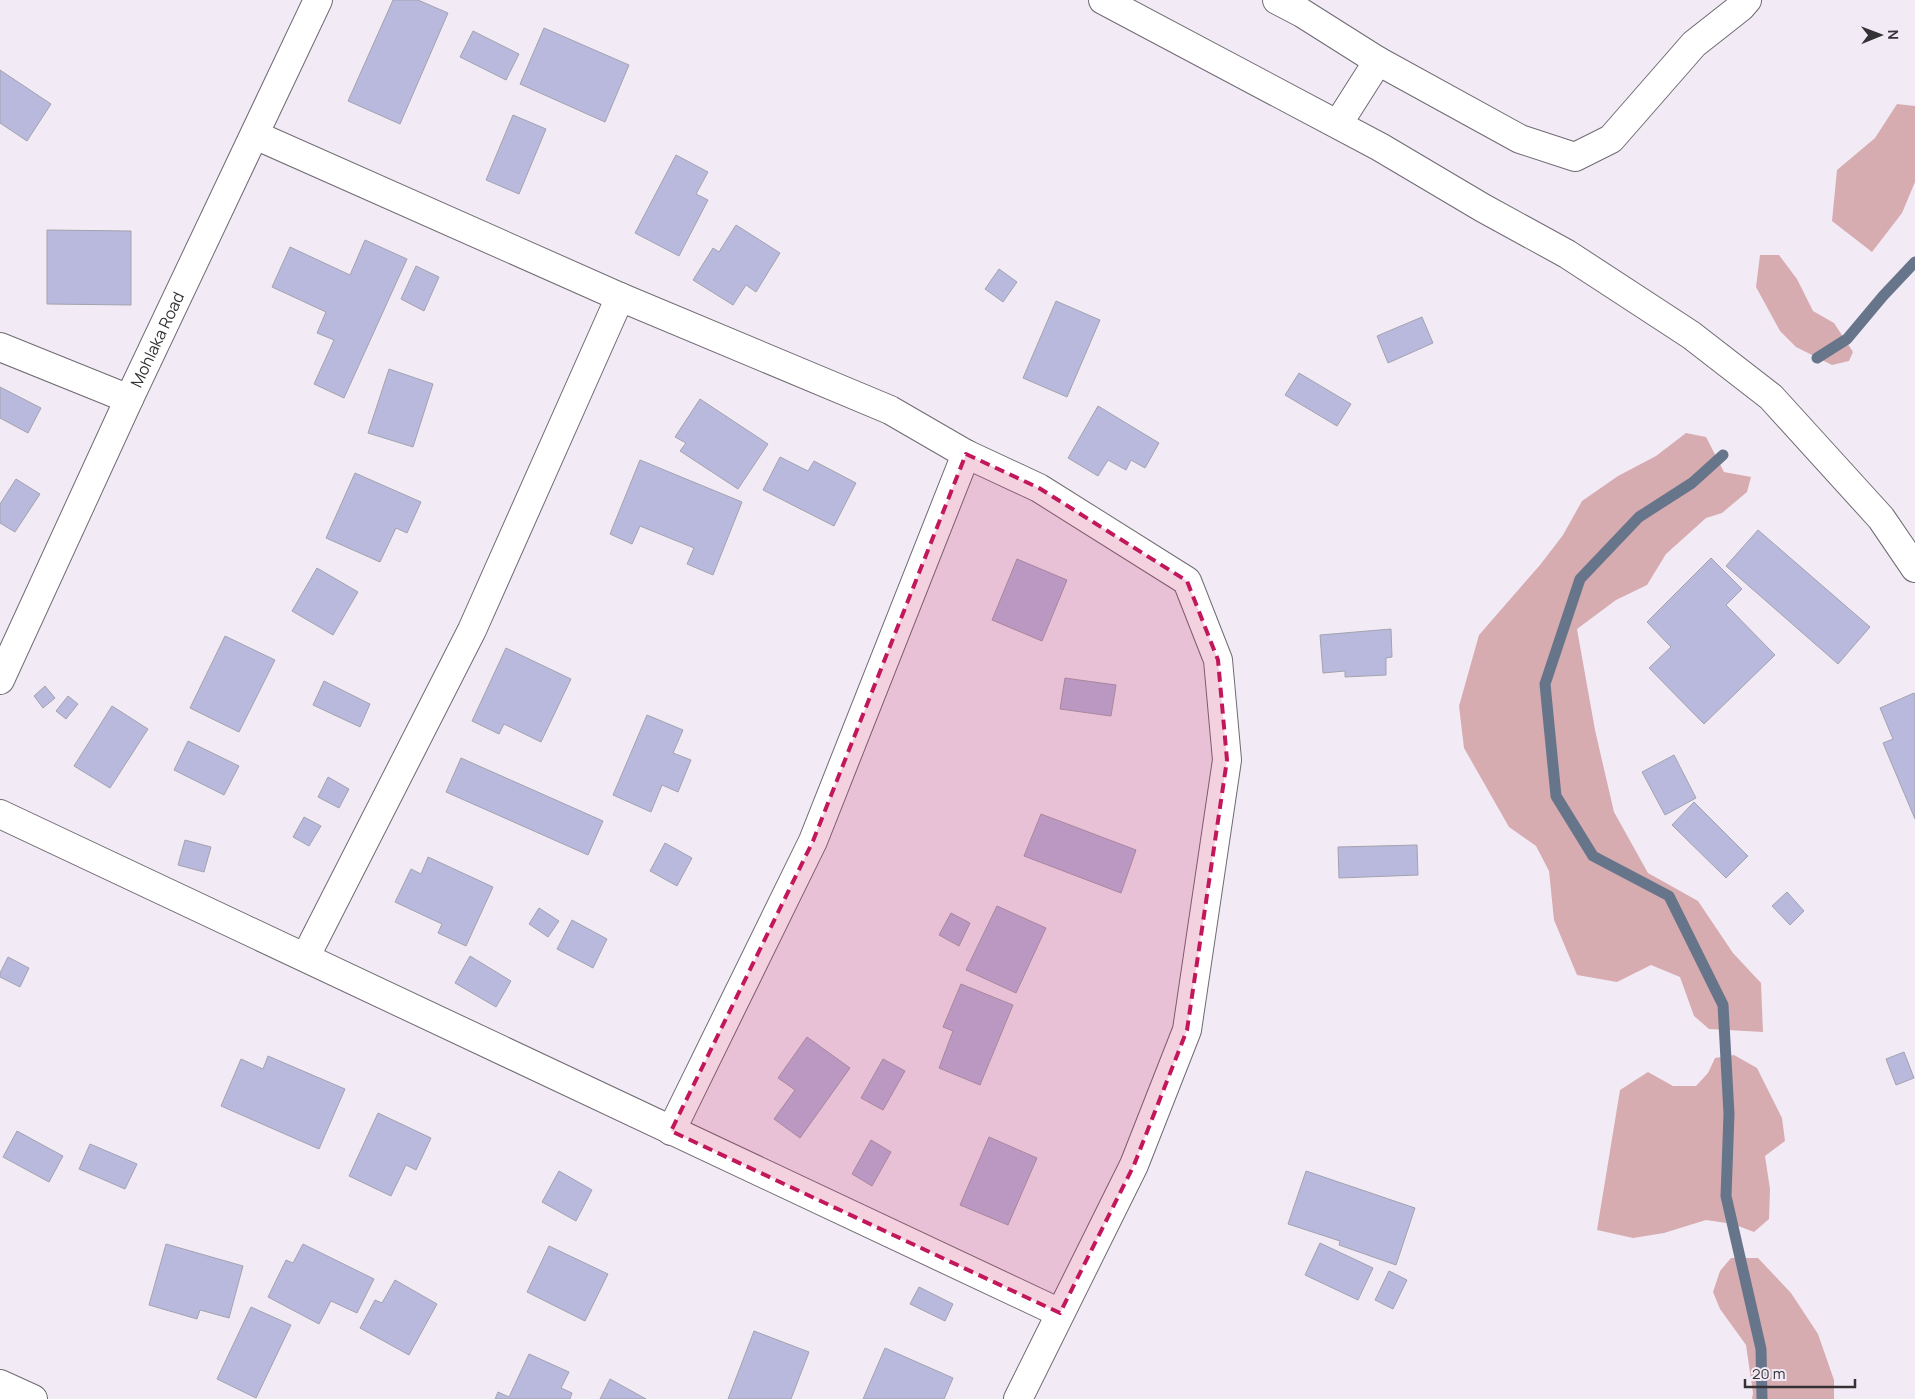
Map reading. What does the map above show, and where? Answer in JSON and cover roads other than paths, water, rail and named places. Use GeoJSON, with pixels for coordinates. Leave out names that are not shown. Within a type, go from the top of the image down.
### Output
{"type":"FeatureCollection","features":[{"type":"Feature","properties":{"kind":"street","name":"Mohlaka Road"},"geometry":{"type":"LineString","coordinates":[[0,680],[129,399],[318,0]]}},
{"type":"Feature","properties":{"kind":"street"},"geometry":{"type":"LineString","coordinates":[[1103,0],[1338,124],[1567,254],[1690,335],[1771,397],[1881,518],[1915,568]]}},
{"type":"Feature","properties":{"kind":"street"},"geometry":{"type":"LineString","coordinates":[[1277,0],[1302,13],[1378,61],[1520,139],[1575,157],[1611,139],[1694,44],[1747,0]]}},
{"type":"Feature","properties":{"kind":"street"},"geometry":{"type":"LineString","coordinates":[[1338,124],[1378,61]]}},
{"type":"Feature","properties":{"kind":"street"},"geometry":{"type":"LineString","coordinates":[[255,135],[620,297],[890,410],[966,454],[1040,488],[1187,581],[1218,660],[1227,760],[1187,1030],[1134,1165],[1018,1399]]}},
{"type":"Feature","properties":{"kind":"street"},"geometry":{"type":"LineString","coordinates":[[306,956],[472,630],[620,297]]}},
{"type":"Feature","properties":{"kind":"street"},"geometry":{"type":"LineString","coordinates":[[0,347],[129,399]]}},
{"type":"Feature","properties":{"kind":"street"},"geometry":{"type":"LineString","coordinates":[[671,1131],[813,841],[966,454]]}},
{"type":"Feature","properties":{"kind":"street"},"geometry":{"type":"LineString","coordinates":[[0,814],[306,956],[671,1131],[1060,1313]]}},
{"type":"Feature","properties":{"kind":"street"},"geometry":{"type":"LineString","coordinates":[[0,1384],[33,1399]]}},
{"type":"Feature","properties":{"kind":"waterway"},"geometry":{"type":"LineString","coordinates":[[1817,358],[1847,339],[1915,262]]}},
{"type":"Feature","properties":{"kind":"waterway"},"geometry":{"type":"LineString","coordinates":[[1723,455],[1692,483],[1639,517],[1580,579],[1545,684],[1556,796],[1593,856],[1669,896],[1723,1005],[1729,1114],[1726,1196],[1761,1349],[1762,1399]]}}]}
